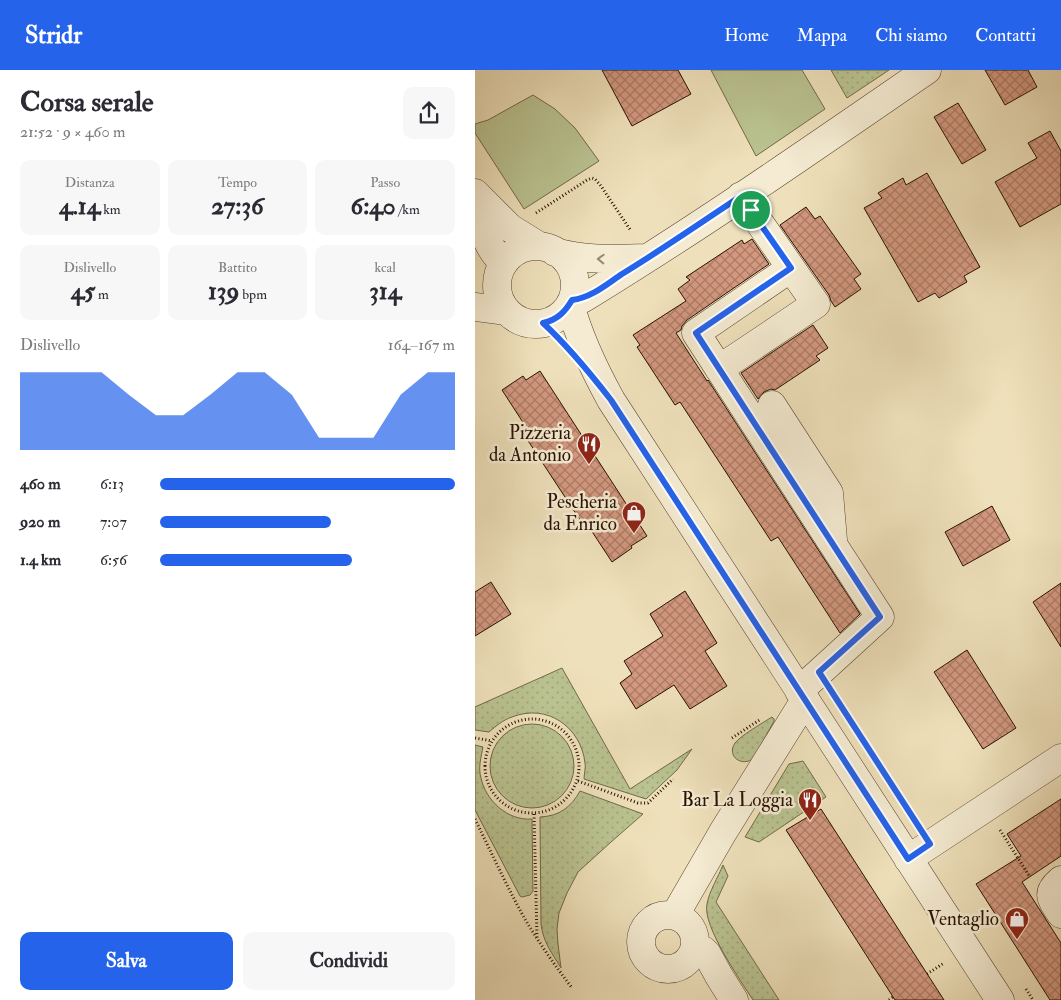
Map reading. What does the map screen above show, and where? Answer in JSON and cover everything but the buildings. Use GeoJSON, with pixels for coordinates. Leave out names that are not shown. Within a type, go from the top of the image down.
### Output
{"type":"FeatureCollection","features":[{"type":"Feature","properties":{"kind":"street"},"geometry":{"type":"LineString","coordinates":[[649,258],[599,259],[572,256],[547,249],[529,247],[512,254],[503,265],[497,278],[497,290],[500,301],[507,310],[515,318],[525,323],[543,323],[557,318],[571,302],[582,299],[649,258],[927,70]]}},
{"type":"Feature","properties":{"kind":"street"},"geometry":{"type":"LineString","coordinates":[[475,193],[510,228],[561,256],[567,262],[573,275],[574,287],[571,302],[575,323],[586,352],[611,400]]}},
{"type":"Feature","properties":{"kind":"street"},"geometry":{"type":"LineString","coordinates":[[475,193],[480,217],[490,247],[503,265]]}},
{"type":"Feature","properties":{"kind":"street"},"geometry":{"type":"LineString","coordinates":[[719,369],[815,304],[741,196]]}},
{"type":"Feature","properties":{"kind":"street"},"geometry":{"type":"LineString","coordinates":[[475,279],[503,265]]}},
{"type":"Feature","properties":{"kind":"street"},"geometry":{"type":"LineString","coordinates":[[675,916],[802,695],[880,617],[696,333],[791,268]]}},
{"type":"Feature","properties":{"kind":"street"},"geometry":{"type":"LineString","coordinates":[[475,307],[507,310]]}},
{"type":"Feature","properties":{"kind":"street"},"geometry":{"type":"LineString","coordinates":[[543,323],[581,362],[611,400],[1000,1000]]}},
{"type":"Feature","properties":{"kind":"street"},"geometry":{"type":"LineString","coordinates":[[772,405],[829,493],[833,544]]}},
{"type":"Feature","properties":{"kind":"street"},"geometry":{"type":"LineString","coordinates":[[908,859],[1061,758]]}},
{"type":"Feature","properties":{"kind":"street"},"geometry":{"type":"LineString","coordinates":[[666,914],[687,922],[693,930],[695,947],[687,962],[672,969],[664,969],[656,967],[649,962],[643,954],[640,946],[641,936],[644,928],[650,921],[657,916],[666,914]]}},
{"type":"Feature","properties":{"kind":"street"},"geometry":{"type":"LineString","coordinates":[[695,947],[703,950],[734,1000]]}},
{"type":"Feature","properties":{"kind":"path"},"geometry":{"type":"LineString","coordinates":[[531,216],[587,180],[595,179],[649,258]]}},
{"type":"Feature","properties":{"kind":"path"},"geometry":{"type":"LineString","coordinates":[[531,718],[543,720],[563,730],[574,743],[578,753],[578,781],[573,791],[561,804],[552,809],[534,814],[507,807],[492,792],[487,783],[485,764],[491,741],[502,729],[519,720],[531,718]]}},
{"type":"Feature","properties":{"kind":"path"},"geometry":{"type":"LineString","coordinates":[[732,738],[762,719]]}},
{"type":"Feature","properties":{"kind":"path"},"geometry":{"type":"LineString","coordinates":[[475,738],[491,741]]}},
{"type":"Feature","properties":{"kind":"path"},"geometry":{"type":"LineString","coordinates":[[578,781],[637,803],[648,803],[673,779]]}},
{"type":"Feature","properties":{"kind":"path"},"geometry":{"type":"LineString","coordinates":[[986,808],[1036,888],[1058,896]]}},
{"type":"Feature","properties":{"kind":"path"},"geometry":{"type":"LineString","coordinates":[[534,814],[537,938]]}},
{"type":"Feature","properties":{"kind":"path"},"geometry":{"type":"LineString","coordinates":[[475,820],[521,911],[557,968],[573,988]]}},
{"type":"Feature","properties":{"kind":"path"},"geometry":{"type":"LineString","coordinates":[[927,974],[943,963]]}},
{"type":"Feature","properties":{"kind":"path"},"geometry":{"type":"LineString","coordinates":[[1022,984],[1033,1000]]}},
{"type":"Feature","properties":{"kind":"path"},"geometry":{"type":"LineString","coordinates":[[889,1000],[893,997]]}},
{"type":"Feature","properties":{"kind":"green space"},"geometry":{"type":"Polygon","coordinates":[[[711,70],[802,70],[825,109],[756,156],[711,70]]]}},
{"type":"Feature","properties":{"kind":"green space"},"geometry":{"type":"Polygon","coordinates":[[[831,70],[889,70],[847,98],[831,70]]]}},
{"type":"Feature","properties":{"kind":"green space"},"geometry":{"type":"Polygon","coordinates":[[[533,95],[555,109],[575,128],[599,161],[524,209],[475,133],[475,124],[488,120],[533,95]]]}},
{"type":"Feature","properties":{"kind":"green space"},"geometry":{"type":"Polygon","coordinates":[[[562,668],[630,789],[692,749],[677,770],[646,799],[584,779],[585,763],[577,739],[560,721],[549,716],[538,713],[525,713],[506,720],[489,732],[475,730],[475,707],[562,668]]]}},
{"type":"Feature","properties":{"kind":"green space"},"geometry":{"type":"Polygon","coordinates":[[[772,717],[774,721],[754,758],[745,762],[737,759],[732,752],[735,743],[772,717]]]}},
{"type":"Feature","properties":{"kind":"green space"},"geometry":{"type":"Polygon","coordinates":[[[524,724],[540,724],[556,731],[567,742],[574,758],[571,782],[562,796],[556,801],[540,808],[524,808],[508,801],[497,790],[490,774],[490,758],[497,742],[508,731],[524,724]]]}},
{"type":"Feature","properties":{"kind":"green space"},"geometry":{"type":"Polygon","coordinates":[[[475,745],[483,747],[480,774],[493,802],[499,808],[515,817],[532,819],[533,891],[530,895],[520,896],[475,810],[475,745]]]}},
{"type":"Feature","properties":{"kind":"green space"},"geometry":{"type":"Polygon","coordinates":[[[803,761],[826,797],[759,842],[745,837],[789,764],[803,761]]]}},
{"type":"Feature","properties":{"kind":"green space"},"geometry":{"type":"Polygon","coordinates":[[[580,791],[643,814],[578,872],[559,913],[557,929],[561,968],[546,942],[541,924],[540,817],[553,815],[564,810],[573,802],[580,791]]]}},
{"type":"Feature","properties":{"kind":"green space"},"geometry":{"type":"Polygon","coordinates":[[[723,865],[728,876],[716,902],[779,1000],[753,1000],[732,967],[710,926],[707,914],[708,899],[723,865]]]}},
{"type":"Feature","properties":{"kind":"place","name":"Pizzeria da Antonio"},"geometry":{"type":"Point","coordinates":[589,465]}},
{"type":"Feature","properties":{"kind":"place","name":"Pescheria da Enrico"},"geometry":{"type":"Point","coordinates":[634,534]}},
{"type":"Feature","properties":{"kind":"place","name":"Bar La Loggia"},"geometry":{"type":"Point","coordinates":[810,821]}},
{"type":"Feature","properties":{"kind":"place","name":"Ventaglio"},"geometry":{"type":"Point","coordinates":[1017,940]}},
{"type":"Feature","properties":{"kind":"route"},"geometry":{"type":"LineString","coordinates":[[741,196],[751,210],[791,268],[696,333],[880,617],[819,672],[930,844],[908,859],[611,400],[581,362],[543,323],[557,318],[572,300],[582,299],[595,292],[741,196]]}}]}
